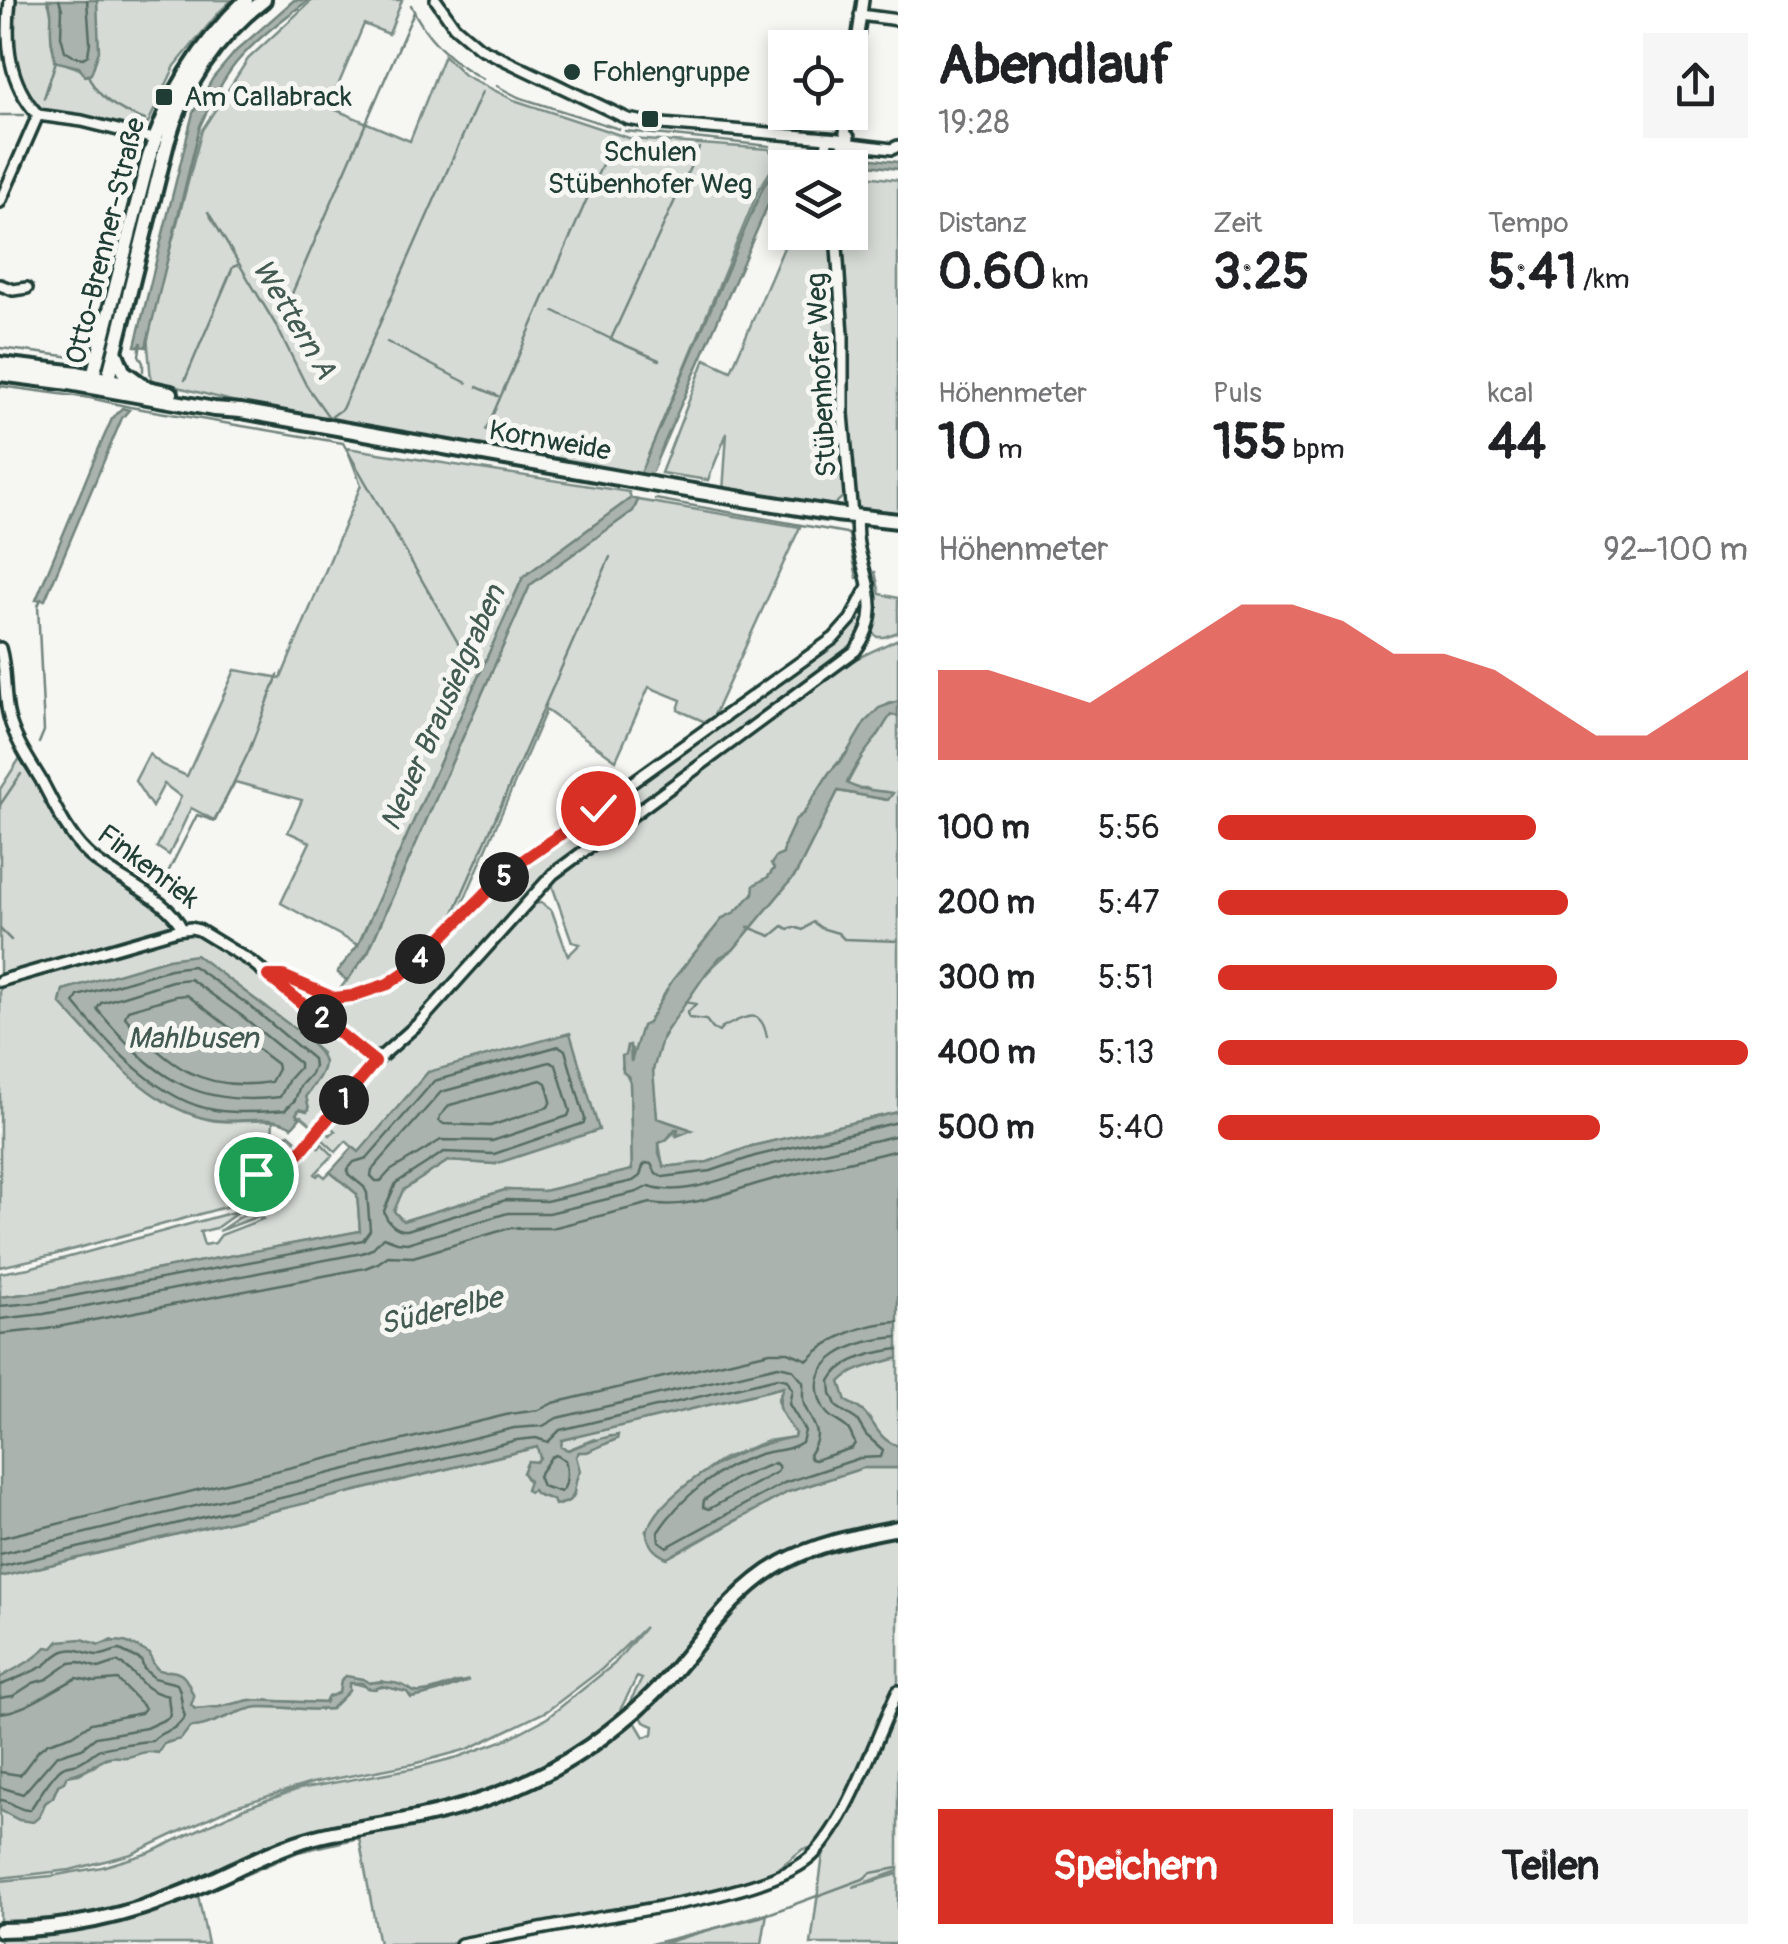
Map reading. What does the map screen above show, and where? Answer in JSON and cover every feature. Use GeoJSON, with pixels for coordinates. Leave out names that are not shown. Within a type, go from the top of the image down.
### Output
{"type":"FeatureCollection","features":[{"type":"Feature","properties":{"kind":"main road","name":"Otto-Brenner-Straße"},"geometry":{"type":"LineString","coordinates":[[100,381],[115,352],[170,101],[217,30],[246,0]]}},
{"type":"Feature","properties":{"kind":"main road","name":"Otto-Brenner-Straße"},"geometry":{"type":"LineString","coordinates":[[100,381],[161,141],[194,78],[234,27],[264,0]]}},
{"type":"Feature","properties":{"kind":"main road"},"geometry":{"type":"LineString","coordinates":[[115,352],[123,370],[147,388]]}},
{"type":"Feature","properties":{"kind":"main road","name":"Kornweide"},"geometry":{"type":"LineString","coordinates":[[0,364],[147,388],[241,411]]}},
{"type":"Feature","properties":{"kind":"main road","name":"Kornweide"},"geometry":{"type":"LineString","coordinates":[[0,374],[100,381],[214,409],[664,486],[898,521]]}},
{"type":"Feature","properties":{"kind":"main road"},"geometry":{"type":"LineString","coordinates":[[0,1930],[47,1928],[120,1914],[193,1888],[299,1842],[445,1812],[519,1786],[576,1755],[619,1724],[660,1687],[724,1610],[780,1564],[851,1537],[898,1528]]}},
{"type":"Feature","properties":{"kind":"street"},"geometry":{"type":"LineString","coordinates":[[10,0],[8,54],[26,102],[38,115],[161,141]]}},
{"type":"Feature","properties":{"kind":"street"},"geometry":{"type":"LineString","coordinates":[[436,0],[454,26],[480,48],[628,119],[898,146]]}},
{"type":"Feature","properties":{"kind":"street"},"geometry":{"type":"LineString","coordinates":[[858,30],[862,0]]}},
{"type":"Feature","properties":{"kind":"street"},"geometry":{"type":"LineString","coordinates":[[860,15],[898,20]]}},
{"type":"Feature","properties":{"kind":"street"},"geometry":{"type":"LineString","coordinates":[[0,202],[38,115]]}},
{"type":"Feature","properties":{"kind":"street"},"geometry":{"type":"LineString","coordinates":[[834,150],[843,130]]}},
{"type":"Feature","properties":{"kind":"street","name":"Stübenhofer Weg"},"geometry":{"type":"LineString","coordinates":[[300,1152],[375,1062],[420,1022],[561,866],[850,657],[863,640],[871,601],[854,516],[844,414],[837,250]]}},
{"type":"Feature","properties":{"kind":"street"},"geometry":{"type":"LineString","coordinates":[[0,285],[13,290],[28,288]]}},
{"type":"Feature","properties":{"kind":"street"},"geometry":{"type":"LineString","coordinates":[[268,976],[283,976],[320,994],[341,998],[376,988],[404,974],[521,862],[834,638],[851,619],[869,584]]}},
{"type":"Feature","properties":{"kind":"street","name":"Finkenriek"},"geometry":{"type":"LineString","coordinates":[[0,648],[12,726],[82,848],[173,914],[182,929],[199,930],[268,976]]}},
{"type":"Feature","properties":{"kind":"street"},"geometry":{"type":"LineString","coordinates":[[0,981],[182,929]]}},
{"type":"Feature","properties":{"kind":"street"},"geometry":{"type":"LineString","coordinates":[[268,976],[375,1062]]}},
{"type":"Feature","properties":{"kind":"street"},"geometry":{"type":"LineString","coordinates":[[300,1152],[287,1162],[256,1174],[241,1176],[236,1169],[238,1161],[247,1156],[300,1152]]}},
{"type":"Feature","properties":{"kind":"street"},"geometry":{"type":"LineString","coordinates":[[460,1944],[694,1900],[796,1868],[816,1853],[834,1826],[898,1692]]}},
{"type":"Feature","properties":{"kind":"shaded area"},"geometry":{"type":"Polygon","coordinates":[[[14,0],[47,0],[56,55],[83,71],[92,70],[97,52],[97,0],[232,0],[175,66],[148,123],[139,127],[45,111],[29,97],[12,54],[14,0]]]}},
{"type":"Feature","properties":{"kind":"shaded area"},"geometry":{"type":"Polygon","coordinates":[[[312,0],[402,0],[389,34],[364,24],[329,107],[410,141],[444,55],[464,75],[514,100],[632,139],[769,149],[768,175],[639,478],[251,406],[151,380],[147,335],[202,130],[248,59],[312,0]]]}},
{"type":"Feature","properties":{"kind":"shaded area"},"geometry":{"type":"Polygon","coordinates":[[[868,176],[898,180],[898,515],[861,511],[856,506],[847,414],[843,250],[868,250],[868,176]]]}},
{"type":"Feature","properties":{"kind":"shaded area"},"geometry":{"type":"Polygon","coordinates":[[[783,250],[837,250],[849,491],[832,507],[723,492],[727,433],[708,480],[661,473],[705,359],[731,371],[783,250]]]}},
{"type":"Feature","properties":{"kind":"shaded area"},"geometry":{"type":"Polygon","coordinates":[[[121,397],[827,520],[827,522],[121,397]]]}},
{"type":"Feature","properties":{"kind":"shaded area"},"geometry":{"type":"Polygon","coordinates":[[[347,448],[629,492],[631,498],[523,577],[358,945],[281,903],[310,842],[288,832],[302,800],[235,782],[214,820],[191,808],[169,855],[157,847],[181,797],[164,784],[152,807],[135,781],[149,754],[162,765],[187,776],[235,670],[281,678],[361,485],[347,448]]]}},
{"type":"Feature","properties":{"kind":"shaded area"},"geometry":{"type":"Polygon","coordinates":[[[638,500],[800,527],[710,724],[678,710],[681,700],[649,687],[616,760],[546,710],[453,926],[388,983],[334,997],[368,952],[530,585],[633,511],[638,500]]]}},
{"type":"Feature","properties":{"kind":"shaded area"},"geometry":{"type":"Polygon","coordinates":[[[875,572],[880,594],[898,598],[898,632],[884,637],[873,632],[876,602],[871,573],[875,572]]]}},
{"type":"Feature","properties":{"kind":"shaded area"},"geometry":{"type":"Polygon","coordinates":[[[867,596],[864,626],[850,652],[559,863],[424,1009],[380,1049],[364,1049],[317,1011],[327,998],[382,989],[531,859],[833,646],[854,621],[867,596]]]}},
{"type":"Feature","properties":{"kind":"shaded area"},"geometry":{"type":"Polygon","coordinates":[[[898,639],[898,701],[888,704],[829,773],[804,813],[796,819],[783,854],[768,877],[755,885],[754,894],[735,912],[723,918],[672,981],[631,1063],[632,1049],[627,1046],[622,1068],[630,1081],[632,1170],[544,1191],[505,1190],[403,1221],[393,1211],[403,1190],[448,1161],[495,1164],[428,1072],[359,1153],[346,1141],[336,1152],[319,1136],[325,1130],[330,1135],[335,1131],[329,1125],[386,1057],[531,904],[542,903],[552,911],[568,956],[580,944],[572,942],[553,878],[849,662],[898,639]]]}},
{"type":"Feature","properties":{"kind":"shaded area"},"geometry":{"type":"Polygon","coordinates":[[[891,715],[898,716],[898,1112],[752,1146],[708,1162],[663,1167],[659,1143],[678,1129],[676,1134],[687,1128],[657,1118],[653,1077],[662,1039],[695,987],[733,950],[796,874],[838,791],[887,800],[866,788],[847,784],[867,747],[891,715]]]}},
{"type":"Feature","properties":{"kind":"shaded area"},"geometry":{"type":"Polygon","coordinates":[[[22,755],[93,862],[171,915],[170,926],[0,976],[0,789],[22,755]]]}},
{"type":"Feature","properties":{"kind":"shaded area"},"geometry":{"type":"Polygon","coordinates":[[[190,932],[244,962],[359,1054],[364,1065],[360,1075],[314,1127],[299,1118],[296,1113],[300,1109],[309,1109],[306,1096],[322,1053],[299,1029],[196,956],[63,990],[60,1003],[128,1074],[166,1103],[211,1120],[273,1121],[272,1137],[238,1148],[226,1158],[226,1168],[220,1171],[239,1185],[271,1178],[243,1202],[0,1267],[0,986],[190,932]]]}},
{"type":"Feature","properties":{"kind":"shaded area"},"geometry":{"type":"Polygon","coordinates":[[[289,1134],[299,1143],[295,1148],[248,1150],[289,1134]]]}},
{"type":"Feature","properties":{"kind":"shaded area"},"geometry":{"type":"Polygon","coordinates":[[[322,1144],[333,1155],[315,1174],[325,1177],[330,1172],[357,1194],[360,1231],[0,1297],[0,1273],[241,1210],[216,1228],[200,1232],[204,1245],[215,1243],[221,1235],[263,1219],[259,1216],[219,1231],[243,1215],[306,1151],[309,1153],[315,1145],[319,1148],[322,1144]]]}},
{"type":"Feature","properties":{"kind":"shaded area"},"geometry":{"type":"Polygon","coordinates":[[[898,1358],[898,1446],[880,1434],[866,1414],[845,1401],[840,1382],[859,1369],[898,1358]]]}},
{"type":"Feature","properties":{"kind":"shaded area"},"geometry":{"type":"Polygon","coordinates":[[[784,1387],[778,1398],[779,1408],[794,1437],[767,1441],[724,1458],[664,1505],[646,1531],[687,1548],[788,1492],[863,1468],[898,1468],[898,1524],[863,1530],[738,1589],[630,1707],[642,1679],[637,1677],[617,1716],[602,1729],[542,1768],[491,1791],[418,1812],[329,1826],[293,1836],[157,1897],[100,1913],[50,1922],[0,1924],[0,1881],[102,1867],[149,1853],[244,1808],[299,1789],[415,1768],[507,1739],[547,1718],[614,1664],[645,1627],[602,1669],[547,1711],[468,1749],[312,1783],[232,1807],[132,1854],[70,1870],[0,1878],[0,1810],[19,1820],[39,1817],[66,1776],[79,1774],[103,1759],[128,1757],[181,1738],[190,1727],[250,1708],[331,1709],[349,1683],[422,1694],[466,1682],[419,1693],[381,1681],[369,1683],[346,1676],[339,1693],[328,1697],[325,1703],[250,1700],[195,1709],[170,1671],[158,1670],[153,1663],[111,1640],[99,1645],[82,1639],[53,1648],[0,1678],[0,1577],[538,1447],[540,1458],[537,1462],[528,1461],[523,1473],[536,1494],[560,1505],[573,1498],[576,1456],[580,1451],[616,1439],[594,1439],[568,1450],[561,1447],[561,1440],[784,1387]]]}},
{"type":"Feature","properties":{"kind":"shaded area"},"geometry":{"type":"Polygon","coordinates":[[[898,1535],[898,1683],[830,1828],[814,1848],[803,1849],[777,1872],[711,1893],[444,1944],[379,1944],[359,1838],[298,1852],[198,1895],[208,1944],[0,1944],[0,1934],[73,1928],[301,1844],[486,1803],[630,1721],[634,1720],[644,1737],[653,1734],[654,1726],[644,1722],[640,1714],[740,1602],[788,1568],[815,1555],[898,1535]]]}},
{"type":"Feature","properties":{"kind":"shaded area"},"geometry":{"type":"Polygon","coordinates":[[[898,1707],[898,1871],[853,1887],[898,1874],[898,1944],[811,1944],[823,1855],[851,1808],[898,1707]]]}},
{"type":"Feature","properties":{"kind":"shaded area"},"geometry":{"type":"Polygon","coordinates":[[[767,1913],[762,1944],[661,1944],[767,1913]]]}},
{"type":"Feature","properties":{"kind":"water"},"geometry":{"type":"Polygon","coordinates":[[[47,0],[97,0],[99,51],[91,74],[85,76],[79,67],[54,61],[47,0]]]}},
{"type":"Feature","properties":{"kind":"water"},"geometry":{"type":"Polygon","coordinates":[[[294,0],[309,0],[261,37],[236,63],[200,126],[146,347],[135,346],[193,113],[213,78],[236,51],[294,0]]]}},
{"type":"Feature","properties":{"kind":"water"},"geometry":{"type":"Polygon","coordinates":[[[868,158],[898,162],[898,169],[868,165],[868,158]]]}},
{"type":"Feature","properties":{"kind":"water"},"geometry":{"type":"Polygon","coordinates":[[[768,180],[768,205],[652,471],[643,467],[768,180]]]}},
{"type":"Feature","properties":{"kind":"water"},"geometry":{"type":"Polygon","coordinates":[[[122,408],[129,410],[122,418],[45,600],[36,600],[99,448],[112,419],[122,408]]]}},
{"type":"Feature","properties":{"kind":"water"},"geometry":{"type":"Polygon","coordinates":[[[631,498],[638,500],[633,511],[530,585],[368,952],[347,981],[337,972],[358,945],[523,577],[631,498]]]}},
{"type":"Feature","properties":{"kind":"water","name":"Süderelbe"},"geometry":{"type":"Polygon","coordinates":[[[898,701],[898,716],[891,715],[847,783],[893,793],[888,800],[838,791],[796,874],[733,950],[720,957],[707,972],[663,1036],[653,1070],[657,1118],[692,1130],[677,1136],[675,1129],[659,1143],[664,1167],[708,1162],[752,1146],[898,1112],[898,1358],[859,1369],[840,1382],[846,1401],[866,1414],[885,1439],[898,1446],[898,1468],[863,1468],[788,1492],[667,1558],[658,1553],[646,1531],[675,1494],[730,1457],[794,1437],[780,1406],[783,1387],[562,1440],[561,1447],[568,1450],[618,1435],[617,1439],[579,1452],[576,1456],[580,1471],[574,1493],[569,1501],[555,1505],[553,1500],[526,1490],[529,1481],[523,1473],[528,1461],[540,1458],[537,1447],[0,1577],[0,1297],[360,1231],[357,1194],[330,1172],[353,1147],[359,1152],[428,1072],[570,1033],[599,1130],[495,1164],[448,1161],[403,1190],[394,1211],[403,1221],[505,1190],[544,1191],[632,1170],[630,1081],[623,1072],[622,1056],[627,1046],[630,1045],[631,1062],[642,1026],[648,1023],[672,981],[723,918],[735,912],[753,894],[754,885],[774,869],[771,864],[783,854],[796,819],[845,756],[865,722],[879,708],[898,701]]]}},
{"type":"Feature","properties":{"kind":"water","name":"Mahlbusen"},"geometry":{"type":"Polygon","coordinates":[[[196,955],[295,1029],[300,1028],[298,1032],[322,1056],[323,1068],[306,1096],[309,1109],[299,1109],[296,1114],[300,1118],[292,1127],[274,1121],[214,1120],[169,1104],[129,1075],[60,1003],[63,990],[168,959],[196,955]]]}},
{"type":"Feature","properties":{"kind":"water"},"geometry":{"type":"Polygon","coordinates":[[[82,1639],[99,1645],[126,1642],[150,1654],[156,1668],[184,1677],[195,1709],[250,1700],[325,1703],[328,1697],[339,1693],[341,1680],[346,1676],[369,1683],[394,1683],[414,1692],[469,1680],[411,1698],[407,1692],[349,1683],[349,1691],[331,1709],[259,1707],[241,1711],[190,1727],[181,1739],[164,1743],[158,1753],[109,1757],[67,1776],[39,1817],[33,1822],[19,1820],[0,1810],[0,1678],[46,1647],[53,1648],[59,1641],[82,1639]]]}},
{"type":"Feature","properties":{"kind":"waterway"},"geometry":{"type":"LineString","coordinates":[[411,5],[440,48],[483,79]]}},
{"type":"Feature","properties":{"kind":"waterway"},"geometry":{"type":"LineString","coordinates":[[284,312],[414,12]]}},
{"type":"Feature","properties":{"kind":"waterway"},"geometry":{"type":"LineString","coordinates":[[44,98],[56,61]]}},
{"type":"Feature","properties":{"kind":"waterway"},"geometry":{"type":"LineString","coordinates":[[88,75],[111,104],[145,120]]}},
{"type":"Feature","properties":{"kind":"waterway"},"geometry":{"type":"LineString","coordinates":[[497,86],[518,97],[619,129]]}},
{"type":"Feature","properties":{"kind":"waterway","name":"Wettern A"},"geometry":{"type":"LineString","coordinates":[[208,212],[277,327],[306,385],[331,417],[342,409],[482,92]]}},
{"type":"Feature","properties":{"kind":"waterway"},"geometry":{"type":"LineString","coordinates":[[0,115],[24,115]]}},
{"type":"Feature","properties":{"kind":"waterway"},"geometry":{"type":"LineString","coordinates":[[625,131],[770,146]]}},
{"type":"Feature","properties":{"kind":"waterway"},"geometry":{"type":"LineString","coordinates":[[486,430],[614,137]]}},
{"type":"Feature","properties":{"kind":"waterway"},"geometry":{"type":"LineString","coordinates":[[611,339],[699,148]]}},
{"type":"Feature","properties":{"kind":"waterway"},"geometry":{"type":"LineString","coordinates":[[185,380],[233,267],[238,265]]}},
{"type":"Feature","properties":{"kind":"waterway"},"geometry":{"type":"LineString","coordinates":[[554,311],[659,360]]}},
{"type":"Feature","properties":{"kind":"waterway"},"geometry":{"type":"LineString","coordinates":[[387,342],[467,383]]}},
{"type":"Feature","properties":{"kind":"waterway"},"geometry":{"type":"LineString","coordinates":[[141,343],[143,371]]}},
{"type":"Feature","properties":{"kind":"waterway"},"geometry":{"type":"LineString","coordinates":[[0,348],[81,358]]}},
{"type":"Feature","properties":{"kind":"waterway"},"geometry":{"type":"LineString","coordinates":[[0,386],[343,443],[465,655],[484,662]]}},
{"type":"Feature","properties":{"kind":"waterway"},"geometry":{"type":"LineString","coordinates":[[477,387],[498,396]]}},
{"type":"Feature","properties":{"kind":"waterway","name":"Neuer Brausielgraben"},"geometry":{"type":"LineString","coordinates":[[645,476],[652,460]]}},
{"type":"Feature","properties":{"kind":"waterway"},"geometry":{"type":"LineString","coordinates":[[655,499],[846,533],[857,578]]}},
{"type":"Feature","properties":{"kind":"waterway"},"geometry":{"type":"LineString","coordinates":[[452,917],[610,557]]}},
{"type":"Feature","properties":{"kind":"waterway"},"geometry":{"type":"LineString","coordinates":[[39,743],[44,731],[38,606],[41,599]]}},
{"type":"Feature","properties":{"kind":"waterway"},"geometry":{"type":"LineString","coordinates":[[157,894],[197,815],[215,821],[249,751],[278,675]]}},
{"type":"Feature","properties":{"kind":"waterway"},"geometry":{"type":"LineString","coordinates":[[0,805],[21,774]]}},
{"type":"Feature","properties":{"kind":"waterway"},"geometry":{"type":"LineString","coordinates":[[748,927],[771,936],[783,926],[803,930],[813,922],[844,939],[898,941]]}},
{"type":"Feature","properties":{"kind":"waterway"},"geometry":{"type":"LineString","coordinates":[[0,929],[11,940]]}},
{"type":"Feature","properties":{"kind":"waterway"},"geometry":{"type":"LineString","coordinates":[[685,1002],[696,1004],[687,1013],[689,1018],[706,1020],[719,1032],[745,1017],[755,1017],[767,1037]]}},
{"type":"Feature","properties":{"kind":"waterway"},"geometry":{"type":"LineString","coordinates":[[651,1944],[760,1917],[871,1873],[898,1868]]}},
{"type":"Feature","properties":{"kind":"place","name":"Fohlengruppe"},"geometry":{"type":"Point","coordinates":[572,72]}},
{"type":"Feature","properties":{"kind":"place","name":"Am Callabrack"},"geometry":{"type":"Point","coordinates":[164,97]}},
{"type":"Feature","properties":{"kind":"place","name":"Schulen Stübenhofer Weg"},"geometry":{"type":"Point","coordinates":[650,119]}},
{"type":"Feature","properties":{"kind":"route"},"geometry":{"type":"LineString","coordinates":[[256,1174],[287,1162],[300,1152],[375,1062],[268,976],[283,976],[334,998],[388,984],[414,966],[521,862],[598,808]]}}]}
